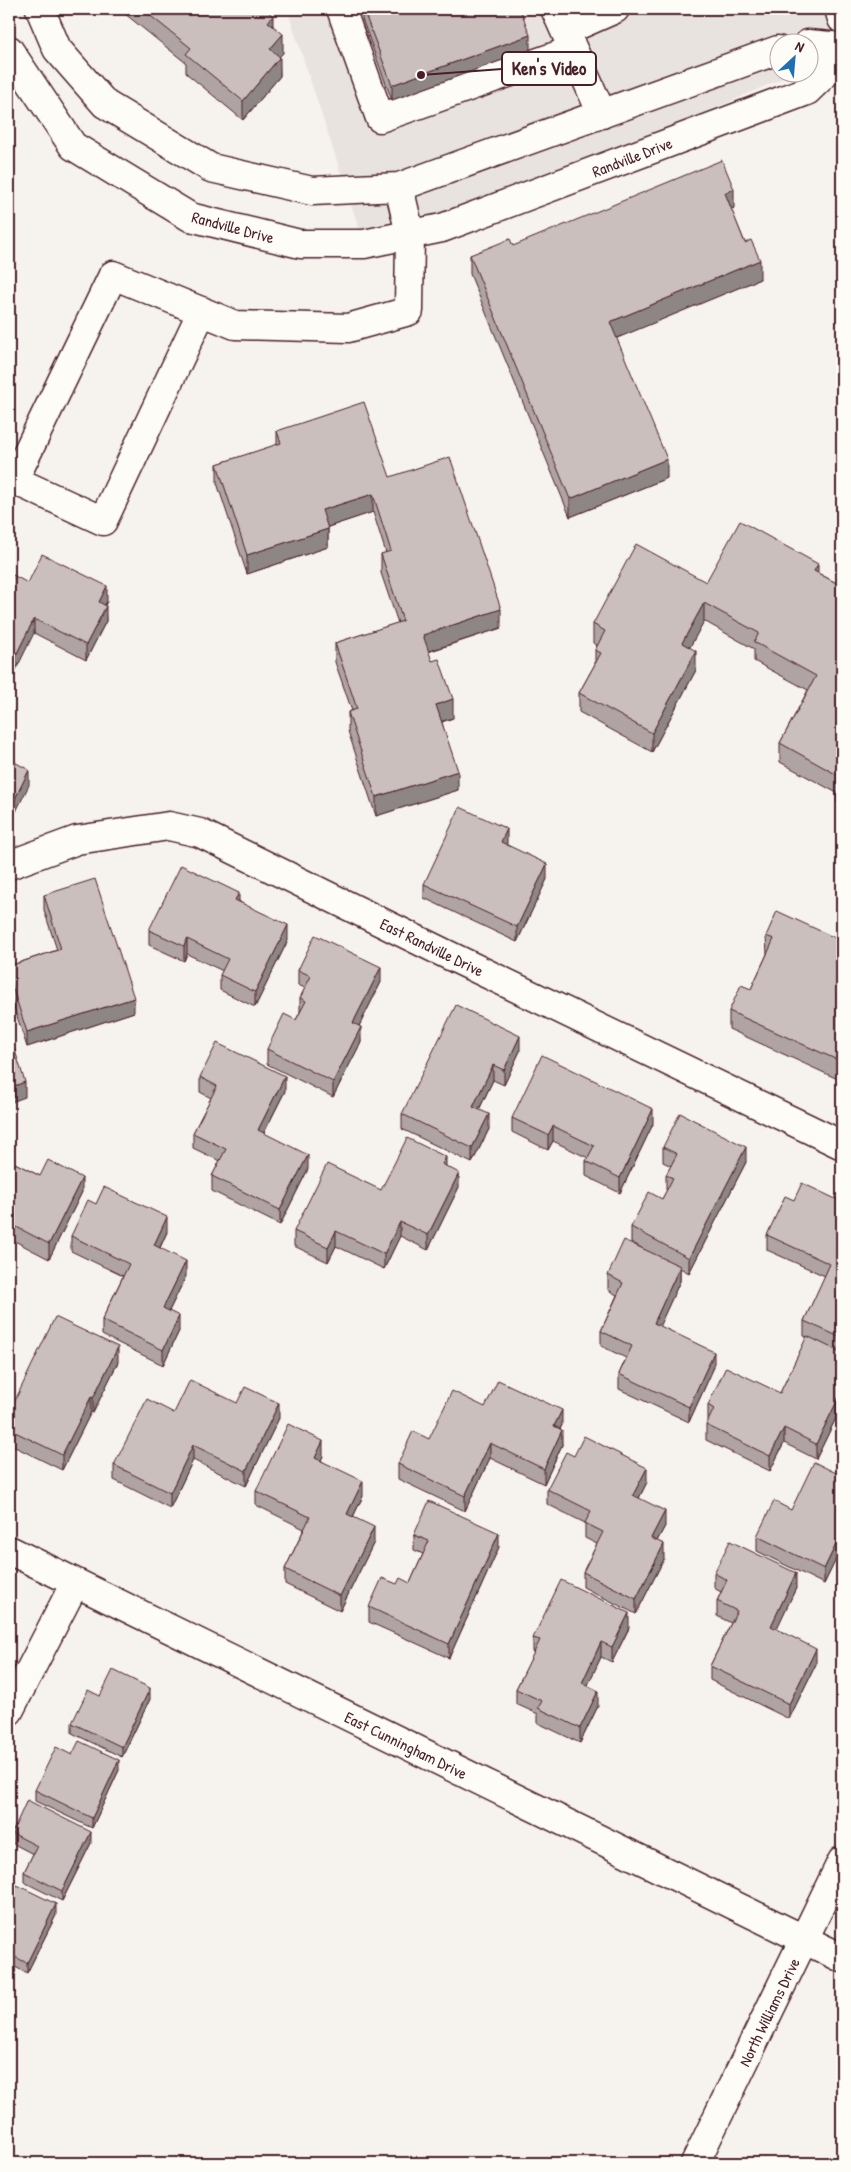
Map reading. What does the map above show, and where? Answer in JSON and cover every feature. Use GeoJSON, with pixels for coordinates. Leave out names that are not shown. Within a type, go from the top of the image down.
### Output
{"type":"FeatureCollection","features":[{"type":"Feature","properties":{"kind":"street"},"geometry":{"type":"LineString","coordinates":[[40,9],[57,49],[105,104],[211,168],[312,191],[399,187],[768,54]]}},
{"type":"Feature","properties":{"kind":"street"},"geometry":{"type":"LineString","coordinates":[[341,9],[380,118],[564,30],[615,9]]}},
{"type":"Feature","properties":{"kind":"street"},"geometry":{"type":"LineString","coordinates":[[839,9],[842,19]]}},
{"type":"Feature","properties":{"kind":"street"},"geometry":{"type":"LineString","coordinates":[[564,30],[602,114]]}},
{"type":"Feature","properties":{"kind":"street"},"geometry":{"type":"LineString","coordinates":[[818,45],[842,46]]}},
{"type":"Feature","properties":{"kind":"street","name":"Randville Drive"},"geometry":{"type":"LineString","coordinates":[[9,50],[73,146],[190,217],[300,244],[364,244],[442,228],[807,91],[842,57]]}},
{"type":"Feature","properties":{"kind":"street"},"geometry":{"type":"LineString","coordinates":[[202,311],[103,521],[14,480],[113,275],[202,311],[235,325],[348,328],[409,311],[410,234],[399,187]]}},
{"type":"Feature","properties":{"kind":"street","name":"East Randville Drive"},"geometry":{"type":"LineString","coordinates":[[9,865],[77,840],[169,826],[200,833],[453,958],[842,1145]]}},
{"type":"Feature","properties":{"kind":"street","name":"East Cunningham Drive"},"geometry":{"type":"LineString","coordinates":[[9,1550],[842,1958]]}},
{"type":"Feature","properties":{"kind":"street"},"geometry":{"type":"LineString","coordinates":[[9,1710],[75,1583]]}},
{"type":"Feature","properties":{"kind":"street","name":"North Williams Drive"},"geometry":{"type":"LineString","coordinates":[[695,2163],[842,1861]]}},
{"type":"Feature","properties":{"kind":"shaded area"},"geometry":{"type":"Polygon","coordinates":[[[287,9],[842,9],[842,52],[818,62],[818,32],[768,32],[768,82],[775,82],[442,228],[364,244],[287,9]]]}},
{"type":"Feature","properties":{"kind":"building"},"geometry":{"type":"Polygon","coordinates":[[[142,9],[265,9],[273,16],[268,22],[283,34],[270,49],[280,57],[243,101],[186,54],[191,48],[142,9]]]}},
{"type":"Feature","properties":{"kind":"building"},"geometry":{"type":"Polygon","coordinates":[[[363,9],[520,9],[530,35],[392,85],[363,9]]]}},
{"type":"Feature","properties":{"kind":"building"},"geometry":{"type":"Polygon","coordinates":[[[722,160],[734,189],[725,193],[745,243],[751,240],[760,260],[610,322],[667,459],[570,499],[470,255],[510,239],[513,246],[722,160]]]}},
{"type":"Feature","properties":{"kind":"building"},"geometry":{"type":"Polygon","coordinates":[[[364,402],[390,477],[450,457],[501,609],[423,635],[432,661],[439,659],[453,699],[436,705],[458,771],[376,797],[348,712],[357,709],[335,643],[403,621],[381,554],[391,551],[373,494],[322,510],[328,529],[247,555],[217,464],[281,443],[277,431],[364,402]]]}},
{"type":"Feature","properties":{"kind":"building"},"geometry":{"type":"Polygon","coordinates":[[[740,521],[818,564],[814,571],[842,586],[842,787],[837,784],[841,777],[780,743],[816,676],[754,642],[759,633],[704,603],[682,643],[696,651],[652,733],[579,693],[601,653],[595,650],[605,631],[593,624],[636,544],[706,582],[740,521]]]}},
{"type":"Feature","properties":{"kind":"building"},"geometry":{"type":"Polygon","coordinates":[[[42,554],[107,586],[99,602],[106,606],[86,645],[34,619],[9,669],[9,573],[28,583],[42,554]]]}},
{"type":"Feature","properties":{"kind":"building"},"geometry":{"type":"Polygon","coordinates":[[[9,759],[29,770],[9,811],[9,759]]]}},
{"type":"Feature","properties":{"kind":"building"},"geometry":{"type":"Polygon","coordinates":[[[460,807],[507,829],[501,842],[547,864],[517,927],[424,884],[460,807]]]}},
{"type":"Feature","properties":{"kind":"building"},"geometry":{"type":"Polygon","coordinates":[[[181,865],[239,893],[235,900],[288,925],[255,992],[220,975],[228,959],[187,939],[184,946],[149,930],[181,865]]]}},
{"type":"Feature","properties":{"kind":"building"},"geometry":{"type":"Polygon","coordinates":[[[95,879],[134,998],[27,1032],[9,977],[9,966],[61,949],[44,895],[95,879]]]}},
{"type":"Feature","properties":{"kind":"building"},"geometry":{"type":"Polygon","coordinates":[[[777,911],[842,941],[842,1062],[729,1011],[741,985],[751,989],[774,939],[766,936],[777,911]]]}},
{"type":"Feature","properties":{"kind":"building"},"geometry":{"type":"Polygon","coordinates":[[[315,935],[381,967],[353,1023],[361,1027],[333,1082],[267,1049],[284,1014],[296,1020],[306,1001],[300,998],[311,976],[298,970],[315,935]]]}},
{"type":"Feature","properties":{"kind":"building"},"geometry":{"type":"Polygon","coordinates":[[[456,1005],[520,1036],[504,1070],[493,1065],[473,1107],[489,1114],[472,1148],[402,1114],[456,1005]]]}},
{"type":"Feature","properties":{"kind":"building"},"geometry":{"type":"Polygon","coordinates":[[[9,1032],[25,1082],[9,1088],[9,1032]]]}},
{"type":"Feature","properties":{"kind":"building"},"geometry":{"type":"Polygon","coordinates":[[[217,1043],[285,1076],[258,1130],[308,1155],[280,1210],[212,1176],[226,1149],[193,1133],[217,1086],[200,1077],[217,1043]]]}},
{"type":"Feature","properties":{"kind":"building"},"geometry":{"type":"Polygon","coordinates":[[[542,1055],[653,1109],[620,1178],[586,1161],[594,1146],[553,1126],[548,1135],[512,1118],[542,1055]]]}},
{"type":"Feature","properties":{"kind":"building"},"geometry":{"type":"Polygon","coordinates":[[[680,1113],[746,1147],[689,1258],[631,1227],[649,1192],[662,1199],[673,1178],[666,1175],[677,1154],[663,1147],[680,1113]]]}},
{"type":"Feature","properties":{"kind":"building"},"geometry":{"type":"Polygon","coordinates":[[[407,1138],[446,1157],[442,1164],[459,1173],[428,1235],[400,1222],[384,1254],[336,1231],[328,1247],[294,1231],[327,1164],[381,1190],[407,1138]]]}},
{"type":"Feature","properties":{"kind":"building"},"geometry":{"type":"Polygon","coordinates":[[[9,1160],[40,1176],[48,1160],[82,1178],[49,1244],[9,1223],[9,1160]]]}},
{"type":"Feature","properties":{"kind":"building"},"geometry":{"type":"Polygon","coordinates":[[[802,1183],[842,1202],[842,1338],[804,1321],[830,1264],[767,1235],[785,1196],[794,1200],[802,1183]]]}},
{"type":"Feature","properties":{"kind":"building"},"geometry":{"type":"Polygon","coordinates":[[[104,1187],[167,1217],[154,1245],[186,1261],[163,1308],[179,1316],[163,1350],[102,1320],[129,1264],[71,1236],[88,1200],[96,1204],[104,1187]]]}},
{"type":"Feature","properties":{"kind":"building"},"geometry":{"type":"Polygon","coordinates":[[[624,1240],[680,1266],[654,1323],[714,1352],[689,1407],[619,1374],[632,1346],[601,1331],[623,1283],[608,1275],[624,1240]]]}},
{"type":"Feature","properties":{"kind":"building"},"geometry":{"type":"Polygon","coordinates":[[[55,1317],[118,1347],[62,1455],[9,1429],[9,1413],[55,1317]]]}},
{"type":"Feature","properties":{"kind":"building"},"geometry":{"type":"Polygon","coordinates":[[[807,1336],[842,1353],[842,1398],[839,1397],[816,1444],[784,1428],[770,1456],[706,1425],[714,1409],[708,1405],[726,1367],[780,1393],[807,1336]]]}},
{"type":"Feature","properties":{"kind":"building"},"geometry":{"type":"Polygon","coordinates":[[[190,1380],[237,1403],[245,1387],[279,1403],[246,1471],[193,1445],[170,1493],[114,1465],[147,1399],[174,1413],[190,1380]]]}},
{"type":"Feature","properties":{"kind":"building"},"geometry":{"type":"Polygon","coordinates":[[[498,1380],[562,1410],[554,1426],[562,1430],[544,1469],[490,1443],[465,1496],[398,1464],[413,1431],[429,1439],[452,1391],[485,1407],[498,1380]]]}},
{"type":"Feature","properties":{"kind":"building"},"geometry":{"type":"Polygon","coordinates":[[[288,1424],[323,1441],[315,1458],[363,1481],[347,1514],[374,1527],[340,1596],[285,1569],[310,1517],[256,1491],[288,1424]]]}},
{"type":"Feature","properties":{"kind":"building"},"geometry":{"type":"Polygon","coordinates":[[[584,1436],[647,1468],[633,1495],[665,1511],[651,1538],[664,1544],[636,1599],[583,1572],[603,1532],[585,1523],[591,1511],[547,1489],[566,1452],[574,1456],[584,1436]]]}},
{"type":"Feature","properties":{"kind":"building"},"geometry":{"type":"Polygon","coordinates":[[[814,1462],[842,1476],[842,1532],[824,1569],[757,1536],[774,1501],[791,1510],[814,1462]]]}},
{"type":"Feature","properties":{"kind":"building"},"geometry":{"type":"Polygon","coordinates":[[[429,1501],[499,1533],[449,1644],[369,1607],[382,1578],[397,1584],[400,1578],[410,1583],[429,1541],[414,1535],[429,1501]]]}},
{"type":"Feature","properties":{"kind":"building"},"geometry":{"type":"Polygon","coordinates":[[[730,1541],[796,1573],[771,1626],[816,1649],[789,1704],[710,1666],[737,1611],[717,1601],[727,1580],[714,1573],[730,1541]]]}},
{"type":"Feature","properties":{"kind":"building"},"geometry":{"type":"Polygon","coordinates":[[[561,1580],[629,1613],[612,1647],[601,1642],[582,1683],[598,1691],[580,1728],[538,1708],[542,1701],[516,1689],[540,1640],[533,1638],[561,1580]]]}},
{"type":"Feature","properties":{"kind":"building"},"geometry":{"type":"Polygon","coordinates":[[[113,1670],[150,1688],[122,1747],[72,1723],[88,1690],[100,1696],[113,1670]]]}},
{"type":"Feature","properties":{"kind":"building"},"geometry":{"type":"Polygon","coordinates":[[[79,1741],[119,1760],[92,1818],[35,1790],[56,1747],[72,1755],[79,1741]]]}},
{"type":"Feature","properties":{"kind":"building"},"geometry":{"type":"Polygon","coordinates":[[[27,1800],[91,1832],[62,1891],[24,1872],[37,1846],[12,1833],[27,1800]]]}},
{"type":"Feature","properties":{"kind":"building"},"geometry":{"type":"Polygon","coordinates":[[[17,1885],[56,1904],[27,1963],[9,1954],[9,1901],[17,1885]]]}},
{"type":"Feature","properties":{"kind":"building"},"geometry":{"type":"Polygon","coordinates":[[[9,1966],[13,1968],[9,1977],[9,1966]]]}},
{"type":"Feature","properties":{"kind":"place","name":"Ken's Video"},"geometry":{"type":"Point","coordinates":[421,75]}}]}
